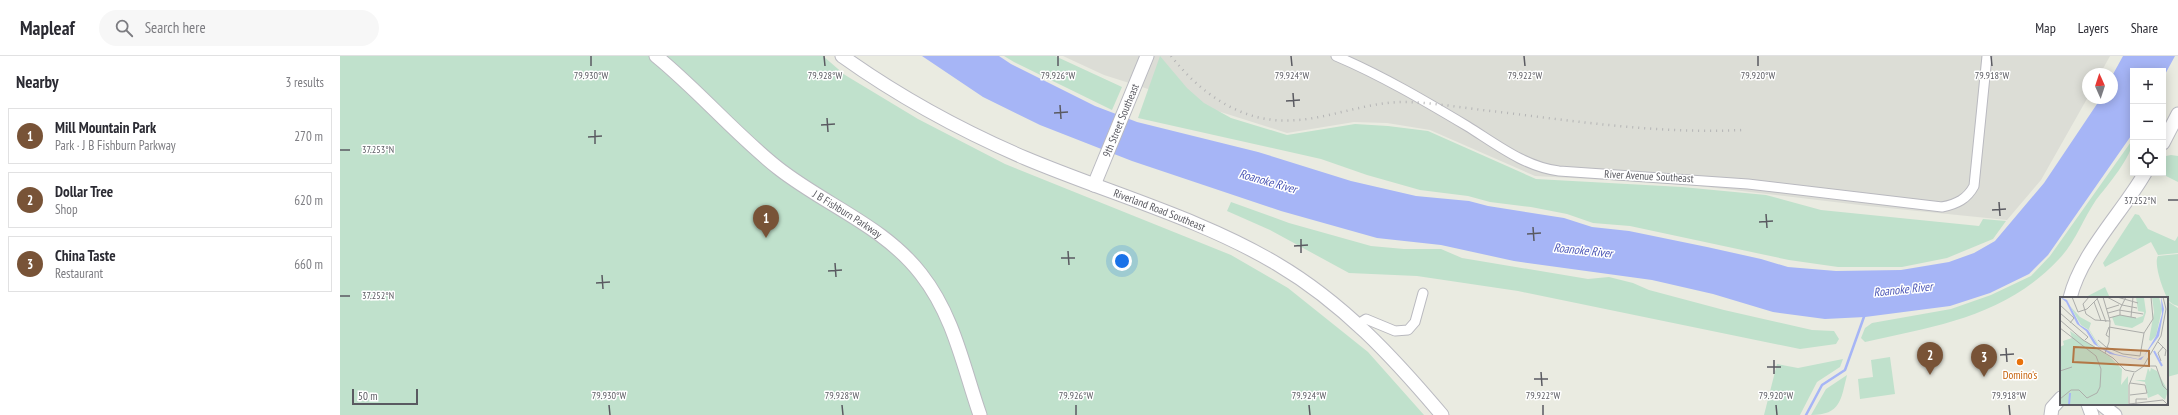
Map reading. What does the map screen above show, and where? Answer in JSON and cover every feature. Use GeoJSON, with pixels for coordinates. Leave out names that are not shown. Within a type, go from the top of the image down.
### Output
{"type":"FeatureCollection","features":[{"type":"Feature","properties":{"kind":"main road","name":"J B Fishburn Parkway"},"geometry":{"type":"LineString","coordinates":[[656,56],[779,169],[802,186],[876,230],[910,260],[934,292],[947,314],[957,339],[980,415]]}},
{"type":"Feature","properties":{"kind":"main road","name":"Riverland Road Southeast"},"geometry":{"type":"LineString","coordinates":[[842,56],[882,83],[979,136],[1026,158],[1227,238],[1250,249],[1308,285],[1358,324],[1391,356],[1442,415]]}},
{"type":"Feature","properties":{"kind":"main road","name":"9th Street Southeast"},"geometry":{"type":"LineString","coordinates":[[1094,185],[1147,56]]}},
{"type":"Feature","properties":{"kind":"main road"},"geometry":{"type":"LineString","coordinates":[[2164,140],[2178,114]]}},
{"type":"Feature","properties":{"kind":"main road"},"geometry":{"type":"LineString","coordinates":[[2070,297],[2072,288],[2088,257],[2143,176]]}},
{"type":"Feature","properties":{"kind":"main road"},"geometry":{"type":"LineString","coordinates":[[2050,415],[2052,408],[2060,399]]}},
{"type":"Feature","properties":{"kind":"main road"},"geometry":{"type":"LineString","coordinates":[[2094,410],[2115,415]]}},
{"type":"Feature","properties":{"kind":"street","name":"River Avenue Southeast"},"geometry":{"type":"LineString","coordinates":[[1336,56],[1411,93],[1527,162],[1554,171],[1748,184],[1854,198],[1942,207],[1951,205],[1965,198],[1974,186],[1987,56]]}},
{"type":"Feature","properties":{"kind":"street"},"geometry":{"type":"LineString","coordinates":[[1358,324],[1366,319],[1396,331],[1408,330],[1415,322],[1422,293]]}},
{"type":"Feature","properties":{"kind":"shaded area"},"geometry":{"type":"Polygon","coordinates":[[[1063,56],[2110,56],[2103,68],[2082,68],[2082,104],[2084,104],[2041,180],[2007,220],[1868,206],[1682,184],[1535,176],[1430,130],[1387,123],[1354,122],[1287,133],[1104,75],[1063,56]]]}},
{"type":"Feature","properties":{"kind":"green space"},"geometry":{"type":"Polygon","coordinates":[[[340,56],[823,56],[845,75],[918,119],[1005,164],[1231,255],[1288,288],[1368,352],[1424,415],[340,415],[340,56]]]}},
{"type":"Feature","properties":{"kind":"green space"},"geometry":{"type":"Polygon","coordinates":[[[1004,56],[1055,56],[1122,87],[1112,110],[1004,56]]]}},
{"type":"Feature","properties":{"kind":"green space"},"geometry":{"type":"Polygon","coordinates":[[[1160,56],[1187,88],[1204,103],[1231,118],[1287,135],[1355,124],[1388,126],[1428,131],[1536,179],[1682,187],[1766,195],[1821,210],[1979,226],[1983,219],[2006,221],[1993,239],[1947,258],[1902,267],[1838,267],[1789,260],[1630,226],[1593,223],[1567,214],[1531,207],[1490,202],[1468,196],[1420,190],[1367,175],[1321,159],[1138,118],[1160,56]]]}},
{"type":"Feature","properties":{"kind":"green space"},"geometry":{"type":"Polygon","coordinates":[[[2130,143],[2129,154],[2113,179],[2091,207],[2065,253],[2038,278],[2016,294],[1969,316],[1944,324],[1865,342],[1861,338],[1865,328],[1872,323],[1951,309],[1991,295],[2031,276],[2050,256],[2130,143]]]}},
{"type":"Feature","properties":{"kind":"green space"},"geometry":{"type":"Polygon","coordinates":[[[2166,156],[2178,156],[2178,182],[2166,176],[2166,156]]]}},
{"type":"Feature","properties":{"kind":"green space"},"geometry":{"type":"Polygon","coordinates":[[[1231,202],[1289,223],[1371,246],[1404,249],[1441,249],[1462,258],[1588,279],[1609,277],[1633,283],[1649,290],[1724,310],[1812,330],[1834,331],[1839,339],[1836,344],[1800,349],[1518,291],[1417,276],[1349,273],[1270,230],[1227,211],[1231,202]]]}},
{"type":"Feature","properties":{"kind":"green space"},"geometry":{"type":"Polygon","coordinates":[[[2135,214],[2139,215],[2148,229],[2175,241],[2178,236],[2178,253],[2158,255],[2151,242],[2105,267],[2103,263],[2135,214]]]}},
{"type":"Feature","properties":{"kind":"green space"},"geometry":{"type":"Polygon","coordinates":[[[2178,254],[2178,306],[2170,302],[2165,293],[2158,272],[2158,256],[2178,254]]]}},
{"type":"Feature","properties":{"kind":"green space"},"geometry":{"type":"Polygon","coordinates":[[[2105,287],[2110,297],[2086,297],[2105,287]]]}},
{"type":"Feature","properties":{"kind":"green space"},"geometry":{"type":"Polygon","coordinates":[[[2168,302],[2178,308],[2178,374],[2168,377],[2168,302]]]}},
{"type":"Feature","properties":{"kind":"green space"},"geometry":{"type":"Polygon","coordinates":[[[1890,357],[1895,394],[1860,399],[1858,379],[1873,377],[1871,360],[1890,357]]]}},
{"type":"Feature","properties":{"kind":"green space"},"geometry":{"type":"Polygon","coordinates":[[[1843,359],[1840,367],[1817,382],[1800,415],[1764,415],[1777,364],[1798,368],[1843,359]]]}},
{"type":"Feature","properties":{"kind":"green space"},"geometry":{"type":"Polygon","coordinates":[[[1847,375],[1841,398],[1834,409],[1821,414],[1811,415],[1826,389],[1847,375]]]}},
{"type":"Feature","properties":{"kind":"water","name":"Roanoke River"},"geometry":{"type":"Polygon","coordinates":[[[922,56],[999,56],[1011,64],[1095,106],[1137,122],[1258,152],[1351,181],[1416,196],[1469,201],[1488,206],[1564,218],[1592,227],[1629,231],[1761,259],[1788,267],[1836,271],[1901,270],[1949,262],[1974,253],[1995,241],[2044,183],[2097,104],[2118,104],[2118,68],[2116,68],[2123,56],[2175,56],[2166,72],[2166,68],[2130,68],[2130,137],[2048,255],[2029,274],[1990,293],[1950,306],[1865,317],[1825,319],[1773,312],[1713,294],[1652,280],[1514,261],[1441,245],[1377,238],[1281,211],[1132,161],[1040,125],[983,97],[922,56]]]}},
{"type":"Feature","properties":{"kind":"waterway"},"geometry":{"type":"LineString","coordinates":[[1806,415],[1822,385],[1845,370],[1865,314]]}},
{"type":"Feature","properties":{"kind":"railway"},"geometry":{"type":"LineString","coordinates":[[1171,56],[1190,77],[1222,103],[1247,114],[1261,118],[1298,120],[1316,118],[1388,103],[1407,102],[1651,129],[1712,131],[1743,130]]}},
{"type":"Feature","properties":{"kind":"place","name":"Mill Mountain Park"},"geometry":{"type":"Point","coordinates":[766,238]}},
{"type":"Feature","properties":{"kind":"place","name":"Domino's"},"geometry":{"type":"Point","coordinates":[2020,362]}},
{"type":"Feature","properties":{"kind":"place","name":"Dollar Tree"},"geometry":{"type":"Point","coordinates":[1930,375]}},
{"type":"Feature","properties":{"kind":"place","name":"China Taste"},"geometry":{"type":"Point","coordinates":[1984,377]}}]}
